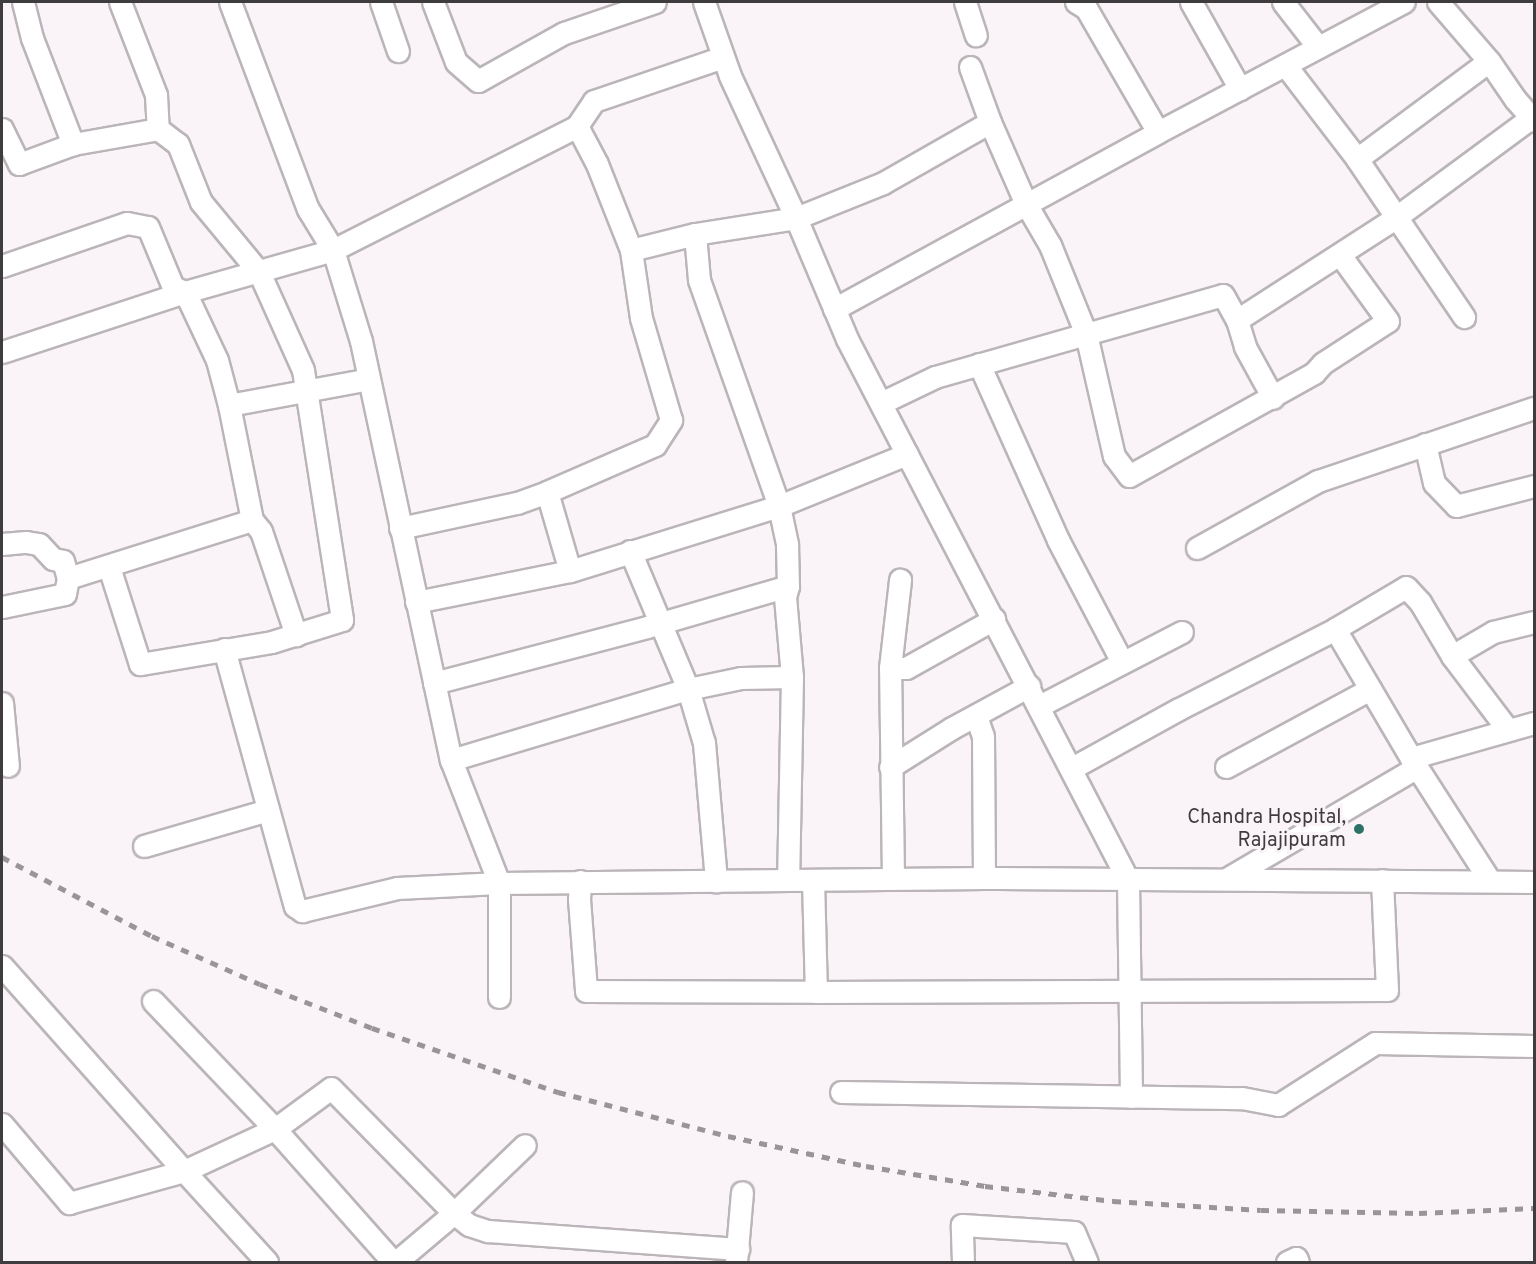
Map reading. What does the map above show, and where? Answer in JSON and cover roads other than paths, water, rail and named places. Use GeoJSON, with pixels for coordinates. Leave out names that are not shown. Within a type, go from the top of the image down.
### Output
{"type":"FeatureCollection","features":[{"type":"Feature","properties":{"kind":"street"},"geometry":{"type":"LineString","coordinates":[[23,2],[32,38],[72,144]]}},
{"type":"Feature","properties":{"kind":"street"},"geometry":{"type":"LineString","coordinates":[[120,2],[156,95],[158,129]]}},
{"type":"Feature","properties":{"kind":"street"},"geometry":{"type":"LineString","coordinates":[[230,2],[308,209],[333,250],[361,341],[451,760],[499,883],[499,997]]}},
{"type":"Feature","properties":{"kind":"street"},"geometry":{"type":"LineString","coordinates":[[381,2],[398,51]]}},
{"type":"Feature","properties":{"kind":"street"},"geometry":{"type":"LineString","coordinates":[[433,2],[456,62],[478,81],[564,33],[655,2]]}},
{"type":"Feature","properties":{"kind":"street"},"geometry":{"type":"LineString","coordinates":[[704,2],[723,57],[796,218],[834,309],[880,403],[1072,768],[1128,880],[1131,1097]]}},
{"type":"Feature","properties":{"kind":"street"},"geometry":{"type":"LineString","coordinates":[[965,2],[976,35]]}},
{"type":"Feature","properties":{"kind":"street"},"geometry":{"type":"LineString","coordinates":[[1076,2],[1086,8],[1158,132]]}},
{"type":"Feature","properties":{"kind":"street"},"geometry":{"type":"LineString","coordinates":[[1191,2],[1240,88]]}},
{"type":"Feature","properties":{"kind":"street"},"geometry":{"type":"LineString","coordinates":[[1283,2],[1318,47]]}},
{"type":"Feature","properties":{"kind":"street"},"geometry":{"type":"LineString","coordinates":[[834,309],[1158,132],[1404,2]]}},
{"type":"Feature","properties":{"kind":"street"},"geometry":{"type":"LineString","coordinates":[[1237,320],[1395,218],[1533,119],[1489,61],[1438,2]]}},
{"type":"Feature","properties":{"kind":"street"},"geometry":{"type":"LineString","coordinates":[[2,352],[185,292],[333,250],[577,126],[594,101],[723,57]]}},
{"type":"Feature","properties":{"kind":"street"},"geometry":{"type":"LineString","coordinates":[[1357,159],[1489,61]]}},
{"type":"Feature","properties":{"kind":"street"},"geometry":{"type":"LineString","coordinates":[[1286,66],[1357,159],[1464,317]]}},
{"type":"Feature","properties":{"kind":"street"},"geometry":{"type":"LineString","coordinates":[[970,68],[990,122],[1026,204],[1050,245],[1086,334],[1114,456],[1129,476],[1273,398],[1314,373],[1323,363],[1388,321],[1340,255]]}},
{"type":"Feature","properties":{"kind":"street"},"geometry":{"type":"LineString","coordinates":[[632,250],[695,234],[796,218],[883,183],[990,122]]}},
{"type":"Feature","properties":{"kind":"street"},"geometry":{"type":"LineString","coordinates":[[400,528],[517,503],[547,492],[655,445],[671,420],[641,318],[632,250],[597,164],[577,126]]}},
{"type":"Feature","properties":{"kind":"street"},"geometry":{"type":"LineString","coordinates":[[2,129],[19,164],[72,144],[158,129],[178,144],[201,202],[259,272],[303,370],[342,620],[272,642],[140,664],[109,567]]}},
{"type":"Feature","properties":{"kind":"street"},"geometry":{"type":"LineString","coordinates":[[2,266],[126,224],[148,227],[173,287],[185,292],[217,360],[229,405],[252,520],[261,531],[296,635]]}},
{"type":"Feature","properties":{"kind":"street"},"geometry":{"type":"LineString","coordinates":[[695,234],[699,280],[779,506],[787,545],[788,586],[785,597],[792,677],[788,880]]}},
{"type":"Feature","properties":{"kind":"street"},"geometry":{"type":"LineString","coordinates":[[880,403],[935,377],[1223,295],[1237,320],[1245,347],[1273,398]]}},
{"type":"Feature","properties":{"kind":"street"},"geometry":{"type":"LineString","coordinates":[[978,364],[1058,540],[1122,662]]}},
{"type":"Feature","properties":{"kind":"street"},"geometry":{"type":"LineString","coordinates":[[229,405],[369,379]]}},
{"type":"Feature","properties":{"kind":"street"},"geometry":{"type":"LineString","coordinates":[[1197,548],[1318,481],[1534,408]]}},
{"type":"Feature","properties":{"kind":"street"},"geometry":{"type":"LineString","coordinates":[[1425,444],[1434,483],[1456,506],[1534,486]]}},
{"type":"Feature","properties":{"kind":"street"},"geometry":{"type":"LineString","coordinates":[[416,602],[570,571],[779,506],[907,454]]}},
{"type":"Feature","properties":{"kind":"street"},"geometry":{"type":"LineString","coordinates":[[547,492],[570,571]]}},
{"type":"Feature","properties":{"kind":"street"},"geometry":{"type":"LineString","coordinates":[[68,578],[109,567],[252,520]]}},
{"type":"Feature","properties":{"kind":"street"},"geometry":{"type":"LineString","coordinates":[[2,544],[26,542],[39,544],[53,559],[63,561],[68,578],[65,594],[2,608]]}},
{"type":"Feature","properties":{"kind":"street"},"geometry":{"type":"LineString","coordinates":[[630,552],[658,624],[688,689],[704,743],[716,881]]}},
{"type":"Feature","properties":{"kind":"street"},"geometry":{"type":"LineString","coordinates":[[893,878],[890,668],[900,580]]}},
{"type":"Feature","properties":{"kind":"street"},"geometry":{"type":"LineString","coordinates":[[435,683],[658,624],[788,586]]}},
{"type":"Feature","properties":{"kind":"street"},"geometry":{"type":"LineString","coordinates":[[1072,768],[1179,709],[1335,629],[1406,587],[1420,602],[1452,656],[1508,730]]}},
{"type":"Feature","properties":{"kind":"street"},"geometry":{"type":"LineString","coordinates":[[890,668],[906,668],[994,619]]}},
{"type":"Feature","properties":{"kind":"street"},"geometry":{"type":"LineString","coordinates":[[1452,656],[1493,632],[1534,622]]}},
{"type":"Feature","properties":{"kind":"street"},"geometry":{"type":"LineString","coordinates":[[1335,629],[1414,763],[1490,882]]}},
{"type":"Feature","properties":{"kind":"street"},"geometry":{"type":"LineString","coordinates":[[1039,706],[1182,632]]}},
{"type":"Feature","properties":{"kind":"street"},"geometry":{"type":"LineString","coordinates":[[224,650],[296,906],[302,911],[398,888],[580,881],[984,878],[1534,882]]}},
{"type":"Feature","properties":{"kind":"street"},"geometry":{"type":"LineString","coordinates":[[451,760],[688,689],[741,678],[792,677]]}},
{"type":"Feature","properties":{"kind":"street"},"geometry":{"type":"LineString","coordinates":[[890,767],[1029,686]]}},
{"type":"Feature","properties":{"kind":"street"},"geometry":{"type":"LineString","coordinates":[[1226,767],[1370,689]]}},
{"type":"Feature","properties":{"kind":"street"},"geometry":{"type":"LineString","coordinates":[[2,703],[8,766]]}},
{"type":"Feature","properties":{"kind":"street"},"geometry":{"type":"LineString","coordinates":[[976,716],[983,736],[984,878]]}},
{"type":"Feature","properties":{"kind":"street"},"geometry":{"type":"LineString","coordinates":[[1226,879],[1414,763],[1534,723]]}},
{"type":"Feature","properties":{"kind":"street"},"geometry":{"type":"LineString","coordinates":[[144,846],[268,810]]}},
{"type":"Feature","properties":{"kind":"street"},"geometry":{"type":"LineString","coordinates":[[813,880],[816,992]]}},
{"type":"Feature","properties":{"kind":"street"},"geometry":{"type":"LineString","coordinates":[[580,881],[579,899],[586,991],[816,992],[1387,990],[1382,880]]}},
{"type":"Feature","properties":{"kind":"street"},"geometry":{"type":"LineString","coordinates":[[2,966],[267,1263]]}},
{"type":"Feature","properties":{"kind":"street"},"geometry":{"type":"LineString","coordinates":[[153,1001],[275,1129],[394,1263],[454,1213],[525,1145]]}},
{"type":"Feature","properties":{"kind":"street"},"geometry":{"type":"LineString","coordinates":[[841,1092],[1242,1098],[1278,1105],[1375,1043],[1533,1053]]}},
{"type":"Feature","properties":{"kind":"street"},"geometry":{"type":"LineString","coordinates":[[2,1124],[69,1203],[184,1171],[275,1129],[331,1088],[454,1213],[469,1225],[488,1231],[737,1256],[742,1192]]}},
{"type":"Feature","properties":{"kind":"street"},"geometry":{"type":"LineString","coordinates":[[963,1263],[962,1226],[1074,1232],[1087,1263]]}},
{"type":"Feature","properties":{"kind":"street"},"geometry":{"type":"LineString","coordinates":[[1287,1263],[1296,1258],[1298,1263]]}},
{"type":"Feature","properties":{"kind":"railway"},"geometry":{"type":"LineString","coordinates":[[2,857],[152,936],[260,984],[372,1028],[558,1092],[728,1136],[866,1166],[985,1186],[1113,1201],[1261,1210],[1419,1213],[1534,1208]]}},
{"type":"Feature","properties":{"kind":"place","name":"Chandra Hospital, Rajajipuram"},"geometry":{"type":"Point","coordinates":[1359,829]}}]}
